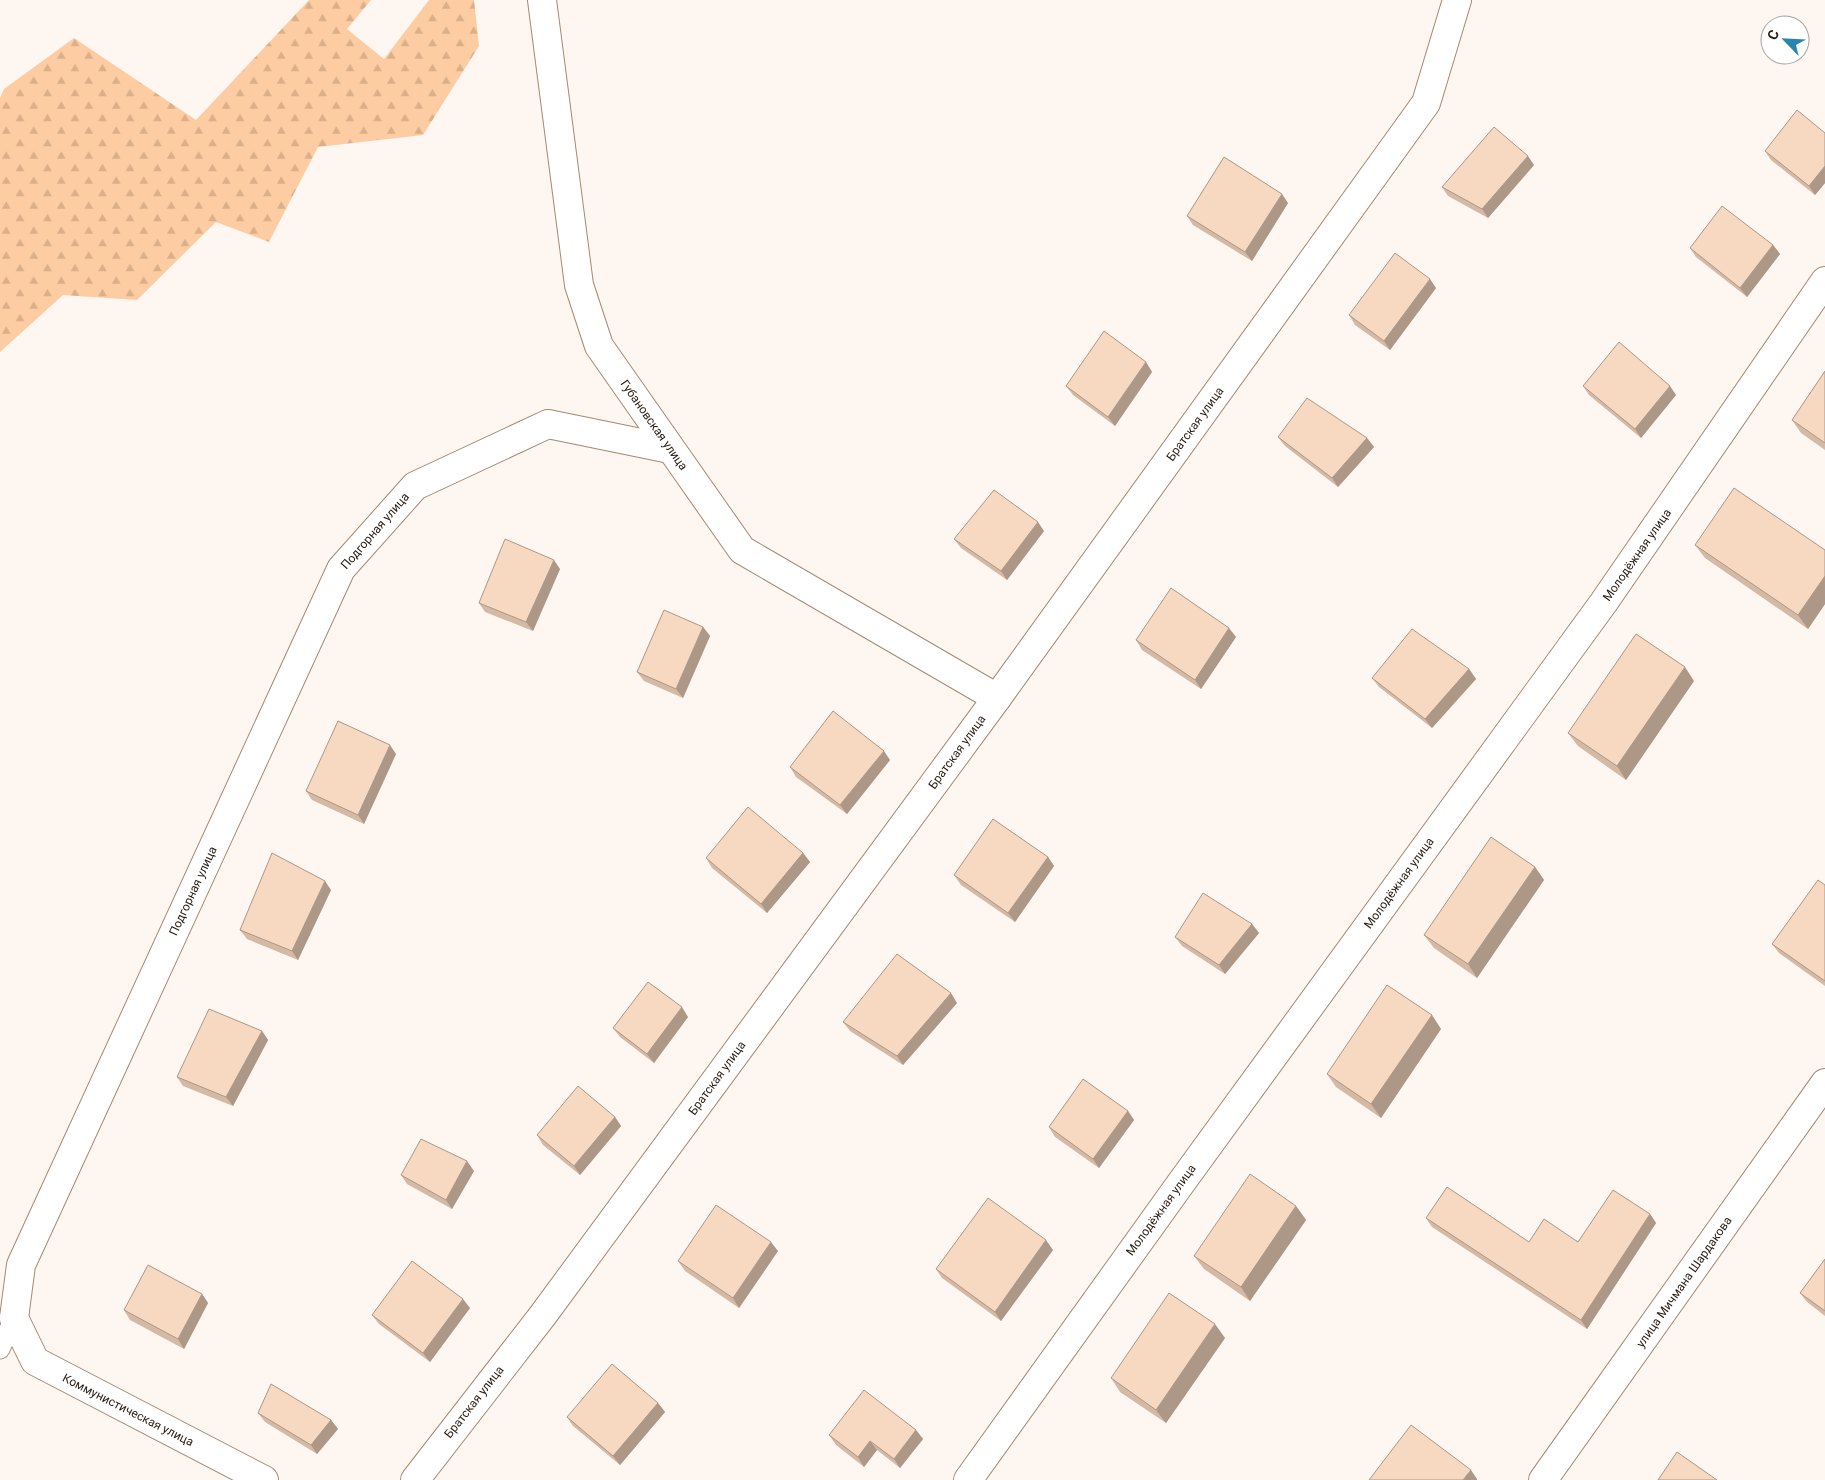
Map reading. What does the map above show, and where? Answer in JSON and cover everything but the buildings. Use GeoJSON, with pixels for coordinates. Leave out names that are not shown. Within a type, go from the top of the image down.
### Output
{"type":"FeatureCollection","features":[{"type":"Feature","properties":{"kind":"street","name":"Губановская улица"},"geometry":{"type":"LineString","coordinates":[[542,0],[579,285],[599,346],[742,550],[997,698]]}},
{"type":"Feature","properties":{"kind":"street","name":"Братская улица"},"geometry":{"type":"LineString","coordinates":[[415,1480],[543,1315],[997,698],[1426,103],[1457,0]]}},
{"type":"Feature","properties":{"kind":"street","name":"Молодёжная улица"},"geometry":{"type":"LineString","coordinates":[[968,1480],[1180,1182],[1604,602],[1825,281]]}},
{"type":"Feature","properties":{"kind":"street","name":"Подгорная улица"},"geometry":{"type":"LineString","coordinates":[[14,1318],[21,1265],[341,569],[415,486],[548,424],[670,449]]}},
{"type":"Feature","properties":{"kind":"street","name":"улица Мичмана Шардакова"},"geometry":{"type":"LineString","coordinates":[[1542,1480],[1825,1083]]}},
{"type":"Feature","properties":{"kind":"street","name":"Коммунистическая улица"},"geometry":{"type":"LineString","coordinates":[[14,1318],[35,1361],[264,1480]]}},
{"type":"Feature","properties":{"kind":"lane"},"geometry":{"type":"LineString","coordinates":[[0,1349],[14,1318]]}},
{"type":"Feature","properties":{"kind":"green space"},"geometry":{"type":"Polygon","coordinates":[[[309,0],[371,0],[347,29],[384,59],[429,0],[474,0],[479,46],[423,135],[318,147],[269,242],[216,222],[137,300],[63,295],[0,352],[0,98],[4,89],[74,38],[196,120],[309,0]]]}}]}
